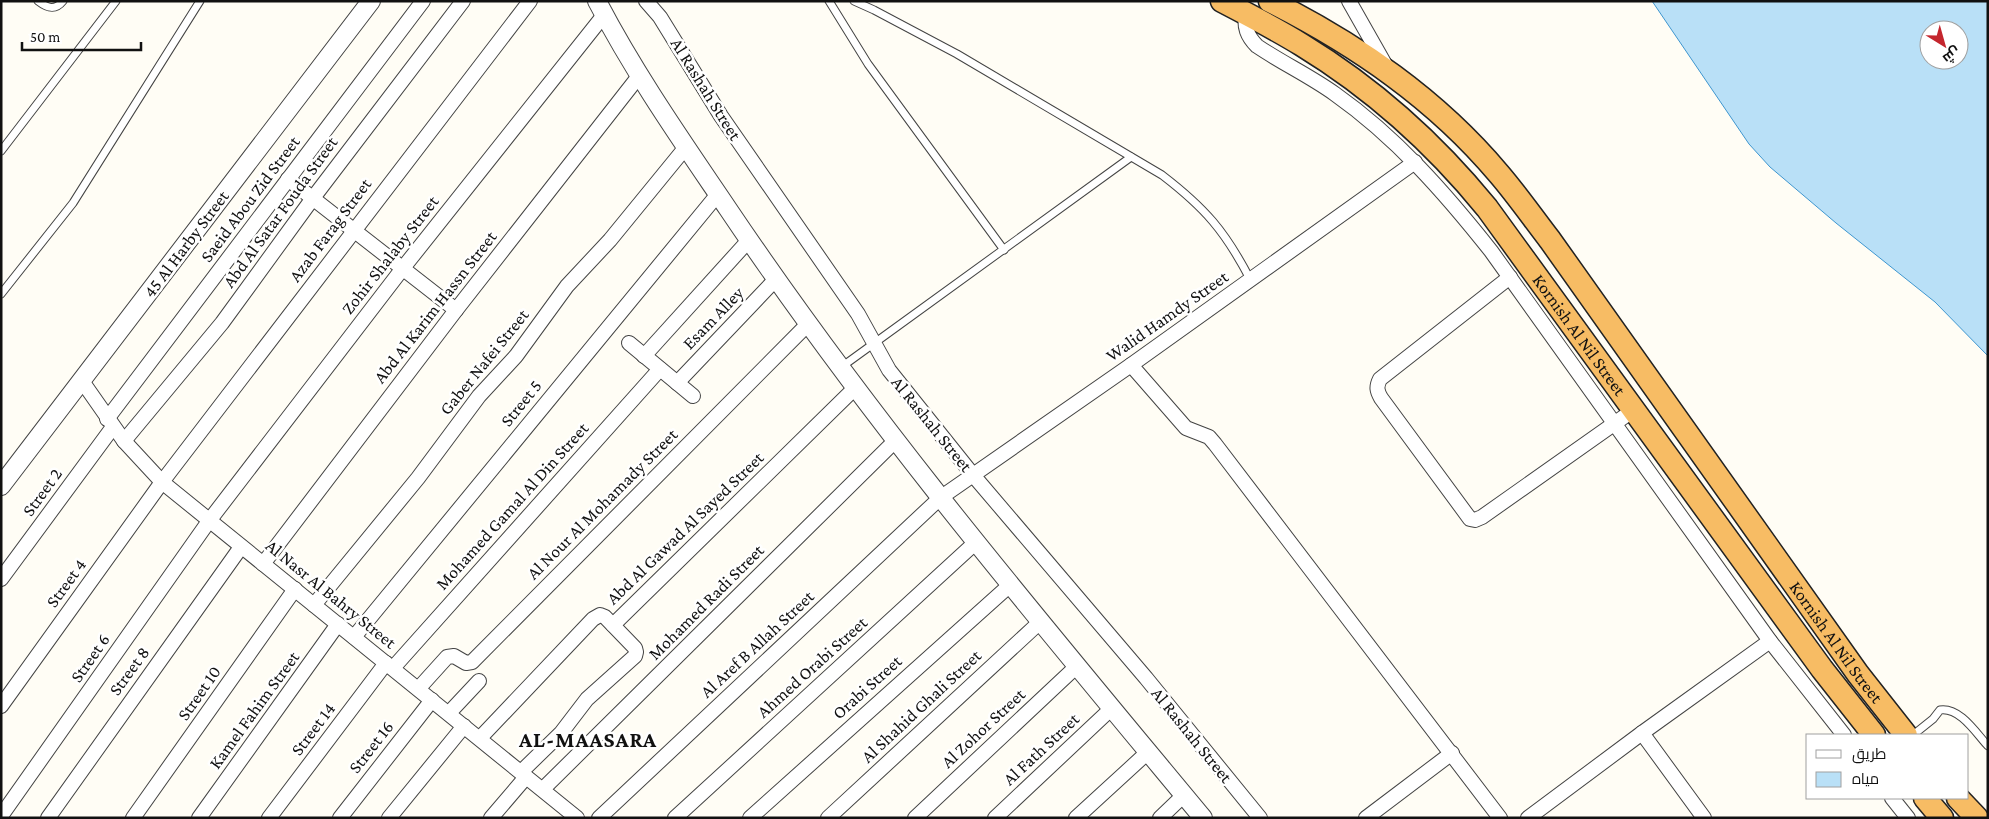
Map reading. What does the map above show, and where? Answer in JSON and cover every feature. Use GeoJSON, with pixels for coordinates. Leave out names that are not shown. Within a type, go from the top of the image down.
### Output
{"type":"FeatureCollection","features":[{"type":"Feature","properties":{"kind":"highway","name":"Kornish Al Nil Street"},"geometry":{"type":"LineString","coordinates":[[1222,1],[1301,44],[1336,66],[1384,102],[1434,148],[1487,208],[1635,409],[1822,669],[1873,734]]}},
{"type":"Feature","properties":{"kind":"highway","name":"Kornish Al Nil Street"},"geometry":{"type":"LineString","coordinates":[[1270,1],[1324,30],[1390,72],[1461,133],[1499,174],[1522,203],[1858,674],[1905,734]]}},
{"type":"Feature","properties":{"kind":"highway"},"geometry":{"type":"LineString","coordinates":[[1926,799],[1942,818]]}},
{"type":"Feature","properties":{"kind":"highway"},"geometry":{"type":"LineString","coordinates":[[1959,799],[1977,818]]}},
{"type":"Feature","properties":{"kind":"street","name":"45 Al Harby Street"},"geometry":{"type":"LineString","coordinates":[[1,486],[371,1]]}},
{"type":"Feature","properties":{"kind":"street","name":"Saeid Abou Zid Street"},"geometry":{"type":"LineString","coordinates":[[110,423],[288,179],[423,1]]}},
{"type":"Feature","properties":{"kind":"street","name":"Abd Al Satar Fouda Street"},"geometry":{"type":"LineString","coordinates":[[124,442],[222,323],[313,198],[463,1]]}},
{"type":"Feature","properties":{"kind":"street","name":"Azab Farag Street"},"geometry":{"type":"LineString","coordinates":[[162,482],[353,229],[530,1]]}},
{"type":"Feature","properties":{"kind":"street"},"geometry":{"type":"LineString","coordinates":[[1349,1],[1390,72]]}},
{"type":"Feature","properties":{"kind":"street","name":"Al Rashah Street"},"geometry":{"type":"LineString","coordinates":[[650,2],[721,116],[858,314],[873,345],[898,383],[973,475],[1146,678],[1260,818]]}},
{"type":"Feature","properties":{"kind":"street"},"geometry":{"type":"LineString","coordinates":[[601,8],[639,76],[686,147],[776,279],[840,368],[975,543],[1202,818]]}},
{"type":"Feature","properties":{"kind":"street","name":"Zohir Shalaby Street"},"geometry":{"type":"LineString","coordinates":[[209,522],[601,8]]}},
{"type":"Feature","properties":{"kind":"street"},"geometry":{"type":"LineString","coordinates":[[1246,14],[1246,28],[1257,46],[1336,94],[1389,136],[1464,217],[1510,277],[1770,641],[1843,734]]}},
{"type":"Feature","properties":{"kind":"street","name":"Abd Al Karim Hassn Street"},"geometry":{"type":"LineString","coordinates":[[263,564],[456,310],[639,76]]}},
{"type":"Feature","properties":{"kind":"street","name":"Gaber Nafei Street"},"geometry":{"type":"LineString","coordinates":[[314,605],[418,478],[469,408],[516,356],[567,286],[610,240],[686,147]]}},
{"type":"Feature","properties":{"kind":"street","name":"Walid Hamdy Street"},"geometry":{"type":"LineString","coordinates":[[940,498],[1131,365],[1415,162]]}},
{"type":"Feature","properties":{"kind":"street"},"geometry":{"type":"LineString","coordinates":[[288,179],[456,310]]}},
{"type":"Feature","properties":{"kind":"street","name":"Street 5"},"geometry":{"type":"LineString","coordinates":[[354,637],[718,194]]}},
{"type":"Feature","properties":{"kind":"street"},"geometry":{"type":"LineString","coordinates":[[644,356],[749,240]]}},
{"type":"Feature","properties":{"kind":"street"},"geometry":{"type":"LineString","coordinates":[[1510,277],[1380,379],[1377,385],[1377,392],[1381,398],[1470,519],[1475,520],[1635,409]]}},
{"type":"Feature","properties":{"kind":"street","name":"Esam Alley"},"geometry":{"type":"LineString","coordinates":[[676,383],[776,279]]}},
{"type":"Feature","properties":{"kind":"street","name":"Al Nour Al Mohamady Street"},"geometry":{"type":"LineString","coordinates":[[419,688],[447,657],[454,656],[466,663],[472,662],[808,324]]}},
{"type":"Feature","properties":{"kind":"street"},"geometry":{"type":"LineString","coordinates":[[628,343],[693,396]]}},
{"type":"Feature","properties":{"kind":"street"},"geometry":{"type":"LineString","coordinates":[[1131,365],[1186,428],[1209,437],[1215,444],[1500,818]]}},
{"type":"Feature","properties":{"kind":"street","name":"Mohamed Gamal Al Din Street"},"geometry":{"type":"LineString","coordinates":[[390,665],[660,369]]}},
{"type":"Feature","properties":{"kind":"street","name":"Al Nasr Al Bahry Street"},"geometry":{"type":"LineString","coordinates":[[82,381],[124,442],[162,482],[209,522],[419,688],[575,817]]}},
{"type":"Feature","properties":{"kind":"street","name":"Abd Al Gawad Al Sayed Street"},"geometry":{"type":"LineString","coordinates":[[480,738],[595,617],[602,616],[613,625],[855,388]]}},
{"type":"Feature","properties":{"kind":"street","name":"Street 2"},"geometry":{"type":"LineString","coordinates":[[1,579],[110,423]]}},
{"type":"Feature","properties":{"kind":"street","name":"Mohamed Radi Street"},"geometry":{"type":"LineString","coordinates":[[543,790],[895,441]]}},
{"type":"Feature","properties":{"kind":"street","name":"Street 4"},"geometry":{"type":"LineString","coordinates":[[1,706],[162,482]]}},
{"type":"Feature","properties":{"kind":"street","name":"Al Aref B Allah Street"},"geometry":{"type":"LineString","coordinates":[[599,818],[940,498]]}},
{"type":"Feature","properties":{"kind":"street","name":"Street 6"},"geometry":{"type":"LineString","coordinates":[[1,816],[209,522]]}},
{"type":"Feature","properties":{"kind":"street","name":"Ahmed Orabi Street"},"geometry":{"type":"LineString","coordinates":[[675,818],[975,543]]}},
{"type":"Feature","properties":{"kind":"street","name":"Street 8"},"geometry":{"type":"LineString","coordinates":[[48,818],[241,547]]}},
{"type":"Feature","properties":{"kind":"street","name":"Orabi Street"},"geometry":{"type":"LineString","coordinates":[[750,818],[1010,584]]}},
{"type":"Feature","properties":{"kind":"street","name":"Street 10"},"geometry":{"type":"LineString","coordinates":[[133,818],[295,589]]}},
{"type":"Feature","properties":{"kind":"street","name":"Al Shahid Ghali Street"},"geometry":{"type":"LineString","coordinates":[[828,818],[1040,622]]}},
{"type":"Feature","properties":{"kind":"street","name":"Kamel Fahim Street"},"geometry":{"type":"LineString","coordinates":[[199,818],[338,624]]}},
{"type":"Feature","properties":{"kind":"street"},"geometry":{"type":"LineString","coordinates":[[491,818],[524,774],[561,733],[586,699],[635,656],[635,648],[613,625]]}},
{"type":"Feature","properties":{"kind":"street"},"geometry":{"type":"LineString","coordinates":[[1528,818],[1642,732],[1770,641]]}},
{"type":"Feature","properties":{"kind":"street","name":"Street 14"},"geometry":{"type":"LineString","coordinates":[[269,818],[390,665]]}},
{"type":"Feature","properties":{"kind":"street","name":"Al Zohor Street"},"geometry":{"type":"LineString","coordinates":[[915,818],[1077,666]]}},
{"type":"Feature","properties":{"kind":"street"},"geometry":{"type":"LineString","coordinates":[[449,713],[479,681]]}},
{"type":"Feature","properties":{"kind":"street","name":"Street 16"},"geometry":{"type":"LineString","coordinates":[[340,818],[432,700]]}},
{"type":"Feature","properties":{"kind":"street","name":"Al Fath Street"},"geometry":{"type":"LineString","coordinates":[[995,818],[1112,708]]}},
{"type":"Feature","properties":{"kind":"street"},"geometry":{"type":"LineString","coordinates":[[389,818],[464,726]]}},
{"type":"Feature","properties":{"kind":"street"},"geometry":{"type":"LineString","coordinates":[[1642,732],[1704,818]]}},
{"type":"Feature","properties":{"kind":"street"},"geometry":{"type":"LineString","coordinates":[[1076,818],[1148,752]]}},
{"type":"Feature","properties":{"kind":"street"},"geometry":{"type":"LineString","coordinates":[[1366,818],[1452,753]]}},
{"type":"Feature","properties":{"kind":"street"},"geometry":{"type":"LineString","coordinates":[[1160,818],[1184,796]]}},
{"type":"Feature","properties":{"kind":"street"},"geometry":{"type":"LineString","coordinates":[[1893,799],[1908,818]]}},
{"type":"Feature","properties":{"kind":"lane"},"geometry":{"type":"LineString","coordinates":[[38,1],[47,8],[53,8],[63,1]]}},
{"type":"Feature","properties":{"kind":"lane"},"geometry":{"type":"LineString","coordinates":[[1,151],[116,1]]}},
{"type":"Feature","properties":{"kind":"lane"},"geometry":{"type":"LineString","coordinates":[[1,294],[74,203],[200,1]]}},
{"type":"Feature","properties":{"kind":"lane"},"geometry":{"type":"LineString","coordinates":[[829,1],[868,64],[1004,250]]}},
{"type":"Feature","properties":{"kind":"lane"},"geometry":{"type":"LineString","coordinates":[[854,1],[957,54],[1162,175],[1189,196],[1214,220],[1234,249],[1250,279]]}},
{"type":"Feature","properties":{"kind":"lane"},"geometry":{"type":"LineString","coordinates":[[840,368],[1132,158]]}},
{"type":"Feature","properties":{"kind":"lane"},"geometry":{"type":"LineString","coordinates":[[1914,734],[1940,710],[1945,709],[1959,715],[1988,746]]}},
{"type":"Feature","properties":{"kind":"water"},"geometry":{"type":"Polygon","coordinates":[[[1652,1],[1988,1],[1988,356],[1935,302],[1836,223],[1770,167],[1749,144],[1652,1]]]}},
{"type":"Feature","properties":{"kind":"district","name":"AL-MAASARA"},"geometry":{"type":"Point","coordinates":[588,739]}}]}
